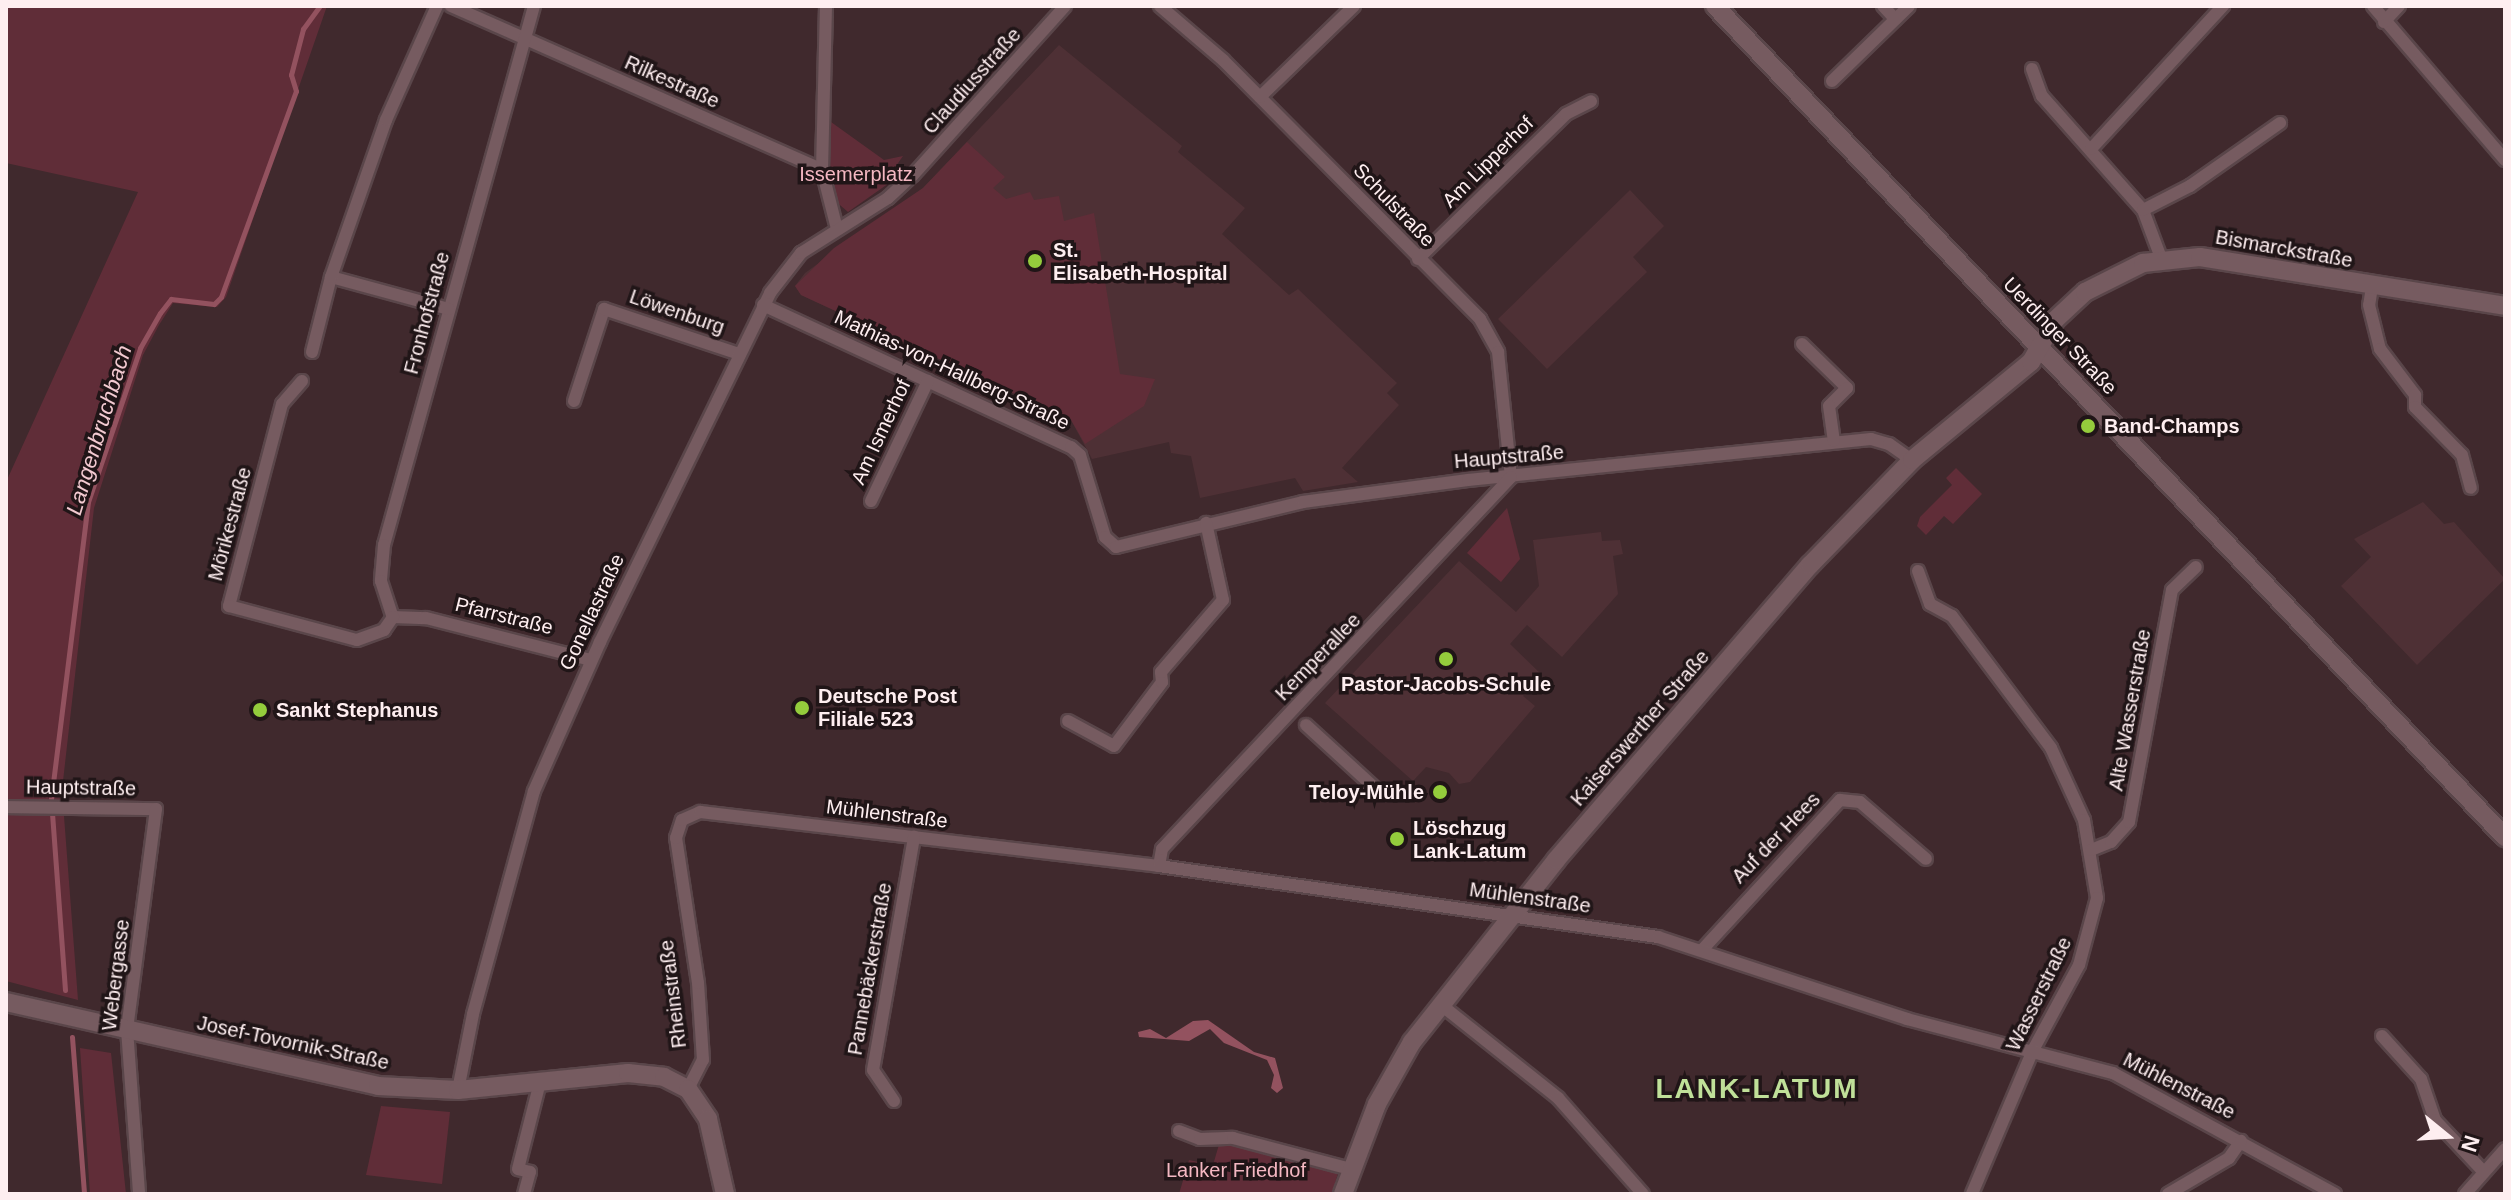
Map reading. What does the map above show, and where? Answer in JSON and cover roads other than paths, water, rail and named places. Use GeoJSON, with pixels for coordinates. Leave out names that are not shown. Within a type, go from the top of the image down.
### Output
{"type":"FeatureCollection","features":[{"type":"Feature","properties":{"kind":"street"},"geometry":{"type":"LineString","coordinates":[[312,352],[331,277],[386,120],[437,6]]}},
{"type":"Feature","properties":{"kind":"street","name":"Rilkestraße"},"geometry":{"type":"LineString","coordinates":[[451,6],[822,170]]}},
{"type":"Feature","properties":{"kind":"street","name":"Fronhofstraße"},"geometry":{"type":"LineString","coordinates":[[399,618],[381,581],[384,545],[534,6]]}},
{"type":"Feature","properties":{"kind":"street"},"geometry":{"type":"LineString","coordinates":[[826,6],[822,170],[837,229]]}},
{"type":"Feature","properties":{"kind":"street","name":"Claudiusstraße"},"geometry":{"type":"LineString","coordinates":[[869,211],[913,175],[1065,6]]}},
{"type":"Feature","properties":{"kind":"street","name":"Schulstraße"},"geometry":{"type":"LineString","coordinates":[[1160,6],[1260,97],[1492,335],[1511,477]]}},
{"type":"Feature","properties":{"kind":"street"},"geometry":{"type":"LineString","coordinates":[[1260,97],[1354,6]]}},
{"type":"Feature","properties":{"kind":"street","name":"Uerdinger Straße"},"geometry":{"type":"LineString","coordinates":[[1715,6],[2505,837]]}},
{"type":"Feature","properties":{"kind":"street"},"geometry":{"type":"LineString","coordinates":[[1883,6],[1895,19]]}},
{"type":"Feature","properties":{"kind":"street"},"geometry":{"type":"LineString","coordinates":[[1832,81],[1909,6]]}},
{"type":"Feature","properties":{"kind":"street"},"geometry":{"type":"LineString","coordinates":[[2091,149],[2223,6]]}},
{"type":"Feature","properties":{"kind":"street"},"geometry":{"type":"LineString","coordinates":[[2373,6],[2505,160]]}},
{"type":"Feature","properties":{"kind":"street"},"geometry":{"type":"LineString","coordinates":[[2384,22],[2399,6]]}},
{"type":"Feature","properties":{"kind":"street"},"geometry":{"type":"LineString","coordinates":[[2032,69],[2042,96],[2143,210],[2161,258]]}},
{"type":"Feature","properties":{"kind":"street","name":"Am Lipperhof"},"geometry":{"type":"LineString","coordinates":[[1418,259],[1566,114],[1591,101]]}},
{"type":"Feature","properties":{"kind":"street"},"geometry":{"type":"LineString","coordinates":[[2143,210],[2190,186],[2280,123]]}},
{"type":"Feature","properties":{"kind":"street","name":"Gonellastraße"},"geometry":{"type":"LineString","coordinates":[[458,1090],[463,1052],[528,810],[591,660],[763,305],[801,253],[869,211]]}},
{"type":"Feature","properties":{"kind":"street","name":"Bismarckstraße"},"geometry":{"type":"LineString","coordinates":[[2037,344],[2085,292],[2122,271],[2161,258],[2245,262],[2372,287],[2505,306]]}},
{"type":"Feature","properties":{"kind":"street"},"geometry":{"type":"LineString","coordinates":[[331,277],[449,309]]}},
{"type":"Feature","properties":{"kind":"street"},"geometry":{"type":"LineString","coordinates":[[2372,287],[2369,305],[2380,349],[2415,395],[2415,407],[2462,455],[2471,488]]}},
{"type":"Feature","properties":{"kind":"street","name":"Mathias-von-Hallberg-Straße"},"geometry":{"type":"LineString","coordinates":[[763,305],[1071,447],[1080,455],[1109,544]]}},
{"type":"Feature","properties":{"kind":"street","name":"Löwenburg"},"geometry":{"type":"LineString","coordinates":[[574,401],[604,309],[739,354]]}},
{"type":"Feature","properties":{"kind":"street"},"geometry":{"type":"LineString","coordinates":[[1802,344],[1847,388],[1829,406],[1834,441]]}},
{"type":"Feature","properties":{"kind":"street","name":"Kaiserswerther Straße"},"geometry":{"type":"LineString","coordinates":[[1343,1194],[1350,1169],[1385,1086],[1440,1004],[1512,915],[1810,565],[1912,460],[2031,362],[2037,344]]}},
{"type":"Feature","properties":{"kind":"street","name":"Mörikestraße"},"geometry":{"type":"LineString","coordinates":[[302,381],[282,404],[229,606],[357,640],[379,633],[399,618]]}},
{"type":"Feature","properties":{"kind":"street","name":"Am Ismerhof"},"geometry":{"type":"LineString","coordinates":[[871,501],[928,381]]}},
{"type":"Feature","properties":{"kind":"street","name":"Hauptstraße"},"geometry":{"type":"LineString","coordinates":[[1109,544],[1121,547],[1206,523],[1303,502],[1834,441],[1880,440],[1912,460]]}},
{"type":"Feature","properties":{"kind":"street","name":"Kemperallee"},"geometry":{"type":"LineString","coordinates":[[1159,866],[1162,849],[1511,477]]}},
{"type":"Feature","properties":{"kind":"street"},"geometry":{"type":"LineString","coordinates":[[1068,721],[1114,746],[1162,682],[1161,672],[1223,600],[1206,523]]}},
{"type":"Feature","properties":{"kind":"street","name":"Alte Wasserstraße"},"geometry":{"type":"LineString","coordinates":[[2091,850],[2111,842],[2129,822],[2172,590],[2196,567]]}},
{"type":"Feature","properties":{"kind":"street","name":"Wasserstraße"},"geometry":{"type":"LineString","coordinates":[[1918,571],[1930,604],[1952,616],[2051,748],[2084,820],[2097,898],[2091,932],[2033,1050],[1972,1194]]}},
{"type":"Feature","properties":{"kind":"street","name":"Pfarrstraße"},"geometry":{"type":"LineString","coordinates":[[399,618],[426,618],[511,636],[591,660]]}},
{"type":"Feature","properties":{"kind":"street"},"geometry":{"type":"LineString","coordinates":[[1306,725],[1377,790]]}},
{"type":"Feature","properties":{"kind":"street","name":"Auf der Hees"},"geometry":{"type":"LineString","coordinates":[[1702,950],[1840,800],[1860,802],[1926,859]]}},
{"type":"Feature","properties":{"kind":"street","name":"Hauptstraße"},"geometry":{"type":"LineString","coordinates":[[6,807],[41,810],[156,809]]}},
{"type":"Feature","properties":{"kind":"street","name":"Webergasse"},"geometry":{"type":"LineString","coordinates":[[139,1194],[127,1029],[156,809]]}},
{"type":"Feature","properties":{"kind":"street","name":"Mühlenstraße"},"geometry":{"type":"LineString","coordinates":[[679,825],[700,812],[1159,866],[1658,937],[1907,1019],[2033,1050],[2128,1079],[2335,1194]]}},
{"type":"Feature","properties":{"kind":"street","name":"Rheinstraße"},"geometry":{"type":"LineString","coordinates":[[679,825],[676,857],[698,983],[703,1060],[688,1089]]}},
{"type":"Feature","properties":{"kind":"street","name":"Pannebäckerstraße"},"geometry":{"type":"LineString","coordinates":[[894,1101],[873,1070],[914,837]]}},
{"type":"Feature","properties":{"kind":"street","name":"Josef-Tovornik-Straße"},"geometry":{"type":"LineString","coordinates":[[6,1002],[378,1086],[458,1090],[628,1073],[664,1077],[688,1089]]}},
{"type":"Feature","properties":{"kind":"street"},"geometry":{"type":"LineString","coordinates":[[1440,1004],[1558,1098],[1643,1194]]}},
{"type":"Feature","properties":{"kind":"street"},"geometry":{"type":"LineString","coordinates":[[2382,1036],[2421,1079],[2435,1120],[2482,1170]]}},
{"type":"Feature","properties":{"kind":"street"},"geometry":{"type":"LineString","coordinates":[[524,1194],[530,1172],[518,1169],[540,1082]]}},
{"type":"Feature","properties":{"kind":"street"},"geometry":{"type":"LineString","coordinates":[[688,1089],[708,1119],[725,1194]]}},
{"type":"Feature","properties":{"kind":"street"},"geometry":{"type":"LineString","coordinates":[[1179,1131],[1200,1139],[1233,1138],[1350,1169]]}},
{"type":"Feature","properties":{"kind":"street"},"geometry":{"type":"LineString","coordinates":[[2168,1194],[2229,1158],[2241,1141]]}},
{"type":"Feature","properties":{"kind":"street"},"geometry":{"type":"LineString","coordinates":[[2465,1194],[2482,1170],[2505,1149]]}},
{"type":"Feature","properties":{"kind":"waterway","name":"Langenbruchbach"},"geometry":{"type":"LineString","coordinates":[[65,990],[51,799],[88,502],[140,348],[160,313],[171,299],[214,304],[221,297],[296,91],[291,75],[303,29],[320,6]]}},
{"type":"Feature","properties":{"kind":"waterway","name":"Langenbruchbach"},"geometry":{"type":"LineString","coordinates":[[72,1037],[84,1194]]}},
{"type":"Feature","properties":{"kind":"place","name":"St. Elisabeth-Hospital"},"geometry":{"type":"Point","coordinates":[1035,261]}},
{"type":"Feature","properties":{"kind":"place","name":"Band-Champs"},"geometry":{"type":"Point","coordinates":[2088,426]}},
{"type":"Feature","properties":{"kind":"place","name":"Pastor-Jacobs-Schule"},"geometry":{"type":"Point","coordinates":[1446,659]}},
{"type":"Feature","properties":{"kind":"place","name":"Deutsche Post Filiale 523"},"geometry":{"type":"Point","coordinates":[802,708]}},
{"type":"Feature","properties":{"kind":"place","name":"Sankt Stephanus"},"geometry":{"type":"Point","coordinates":[260,710]}},
{"type":"Feature","properties":{"kind":"place","name":"Teloy-Mühle"},"geometry":{"type":"Point","coordinates":[1440,792]}},
{"type":"Feature","properties":{"kind":"place","name":"Löschzug Lank-Latum"},"geometry":{"type":"Point","coordinates":[1397,839]}},
{"type":"Feature","properties":{"kind":"district","name":"LANK-LATUM"},"geometry":{"type":"Point","coordinates":[1757,1089]}},
{"type":"Feature","properties":{"kind":"park label","name":"Issemerplatz"},"geometry":{"type":"Point","coordinates":[856,174]}},
{"type":"Feature","properties":{"kind":"park label","name":"Lanker Friedhof"},"geometry":{"type":"Point","coordinates":[1236,1170]}}]}
